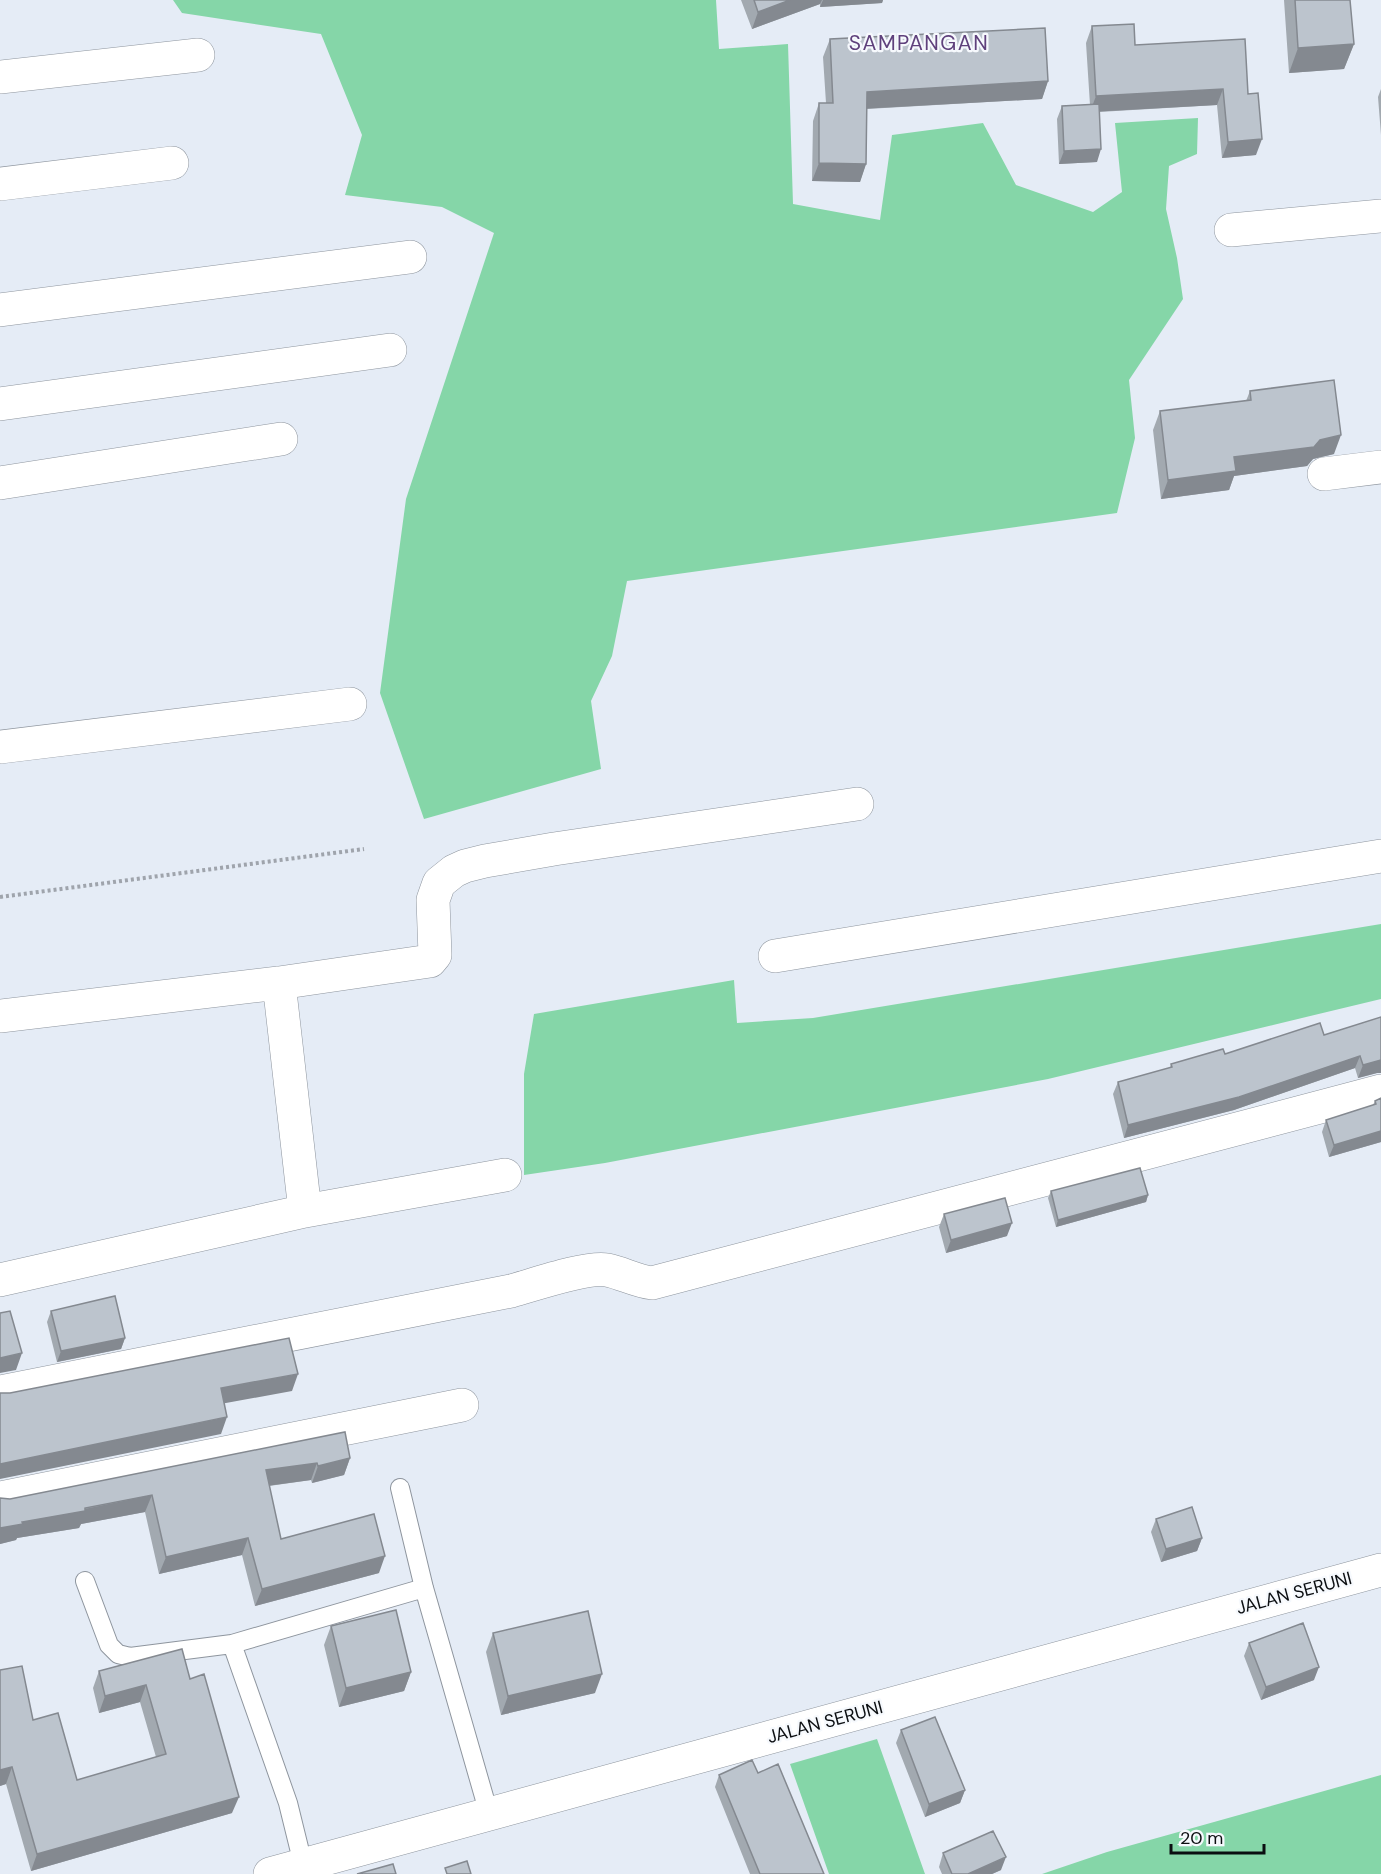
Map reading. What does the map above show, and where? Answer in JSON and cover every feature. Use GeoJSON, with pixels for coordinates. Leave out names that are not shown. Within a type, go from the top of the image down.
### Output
{"type":"FeatureCollection","features":[{"type":"Feature","properties":{"kind":"street"},"geometry":{"type":"LineString","coordinates":[[0,77],[198,54]]}},
{"type":"Feature","properties":{"kind":"street"},"geometry":{"type":"LineString","coordinates":[[0,184],[172,163]]}},
{"type":"Feature","properties":{"kind":"street"},"geometry":{"type":"LineString","coordinates":[[1231,231],[1381,216]]}},
{"type":"Feature","properties":{"kind":"street"},"geometry":{"type":"LineString","coordinates":[[0,310],[410,257]]}},
{"type":"Feature","properties":{"kind":"street"},"geometry":{"type":"LineString","coordinates":[[0,404],[390,350]]}},
{"type":"Feature","properties":{"kind":"street"},"geometry":{"type":"LineString","coordinates":[[0,483],[281,439]]}},
{"type":"Feature","properties":{"kind":"street"},"geometry":{"type":"LineString","coordinates":[[1324,474],[1381,467]]}},
{"type":"Feature","properties":{"kind":"street"},"geometry":{"type":"LineString","coordinates":[[0,747],[350,704]]}},
{"type":"Feature","properties":{"kind":"street"},"geometry":{"type":"LineString","coordinates":[[0,1016],[279,984],[430,961],[435,955],[433,900],[439,883],[454,871],[465,866],[554,849],[857,804]]}},
{"type":"Feature","properties":{"kind":"street"},"geometry":{"type":"LineString","coordinates":[[775,956],[1381,856]]}},
{"type":"Feature","properties":{"kind":"street"},"geometry":{"type":"LineString","coordinates":[[279,984],[305,1211]]}},
{"type":"Feature","properties":{"kind":"street"},"geometry":{"type":"LineString","coordinates":[[0,1392],[511,1291],[587,1271],[606,1269],[652,1283],[1381,1090]]}},
{"type":"Feature","properties":{"kind":"street"},"geometry":{"type":"LineString","coordinates":[[0,1280],[305,1211],[505,1176]]}},
{"type":"Feature","properties":{"kind":"street"},"geometry":{"type":"LineString","coordinates":[[0,1497],[462,1405]]}},
{"type":"Feature","properties":{"kind":"street","name":"JALAN SERUNI"},"geometry":{"type":"LineString","coordinates":[[270,1874],[1381,1570]]}},
{"type":"Feature","properties":{"kind":"lane"},"geometry":{"type":"LineString","coordinates":[[400,1488],[424,1588],[477,1777],[503,1810]]}},
{"type":"Feature","properties":{"kind":"lane"},"geometry":{"type":"LineString","coordinates":[[85,1581],[109,1645],[118,1654],[130,1657],[231,1644],[424,1588]]}},
{"type":"Feature","properties":{"kind":"lane"},"geometry":{"type":"LineString","coordinates":[[231,1644],[292,1820],[303,1864]]}},
{"type":"Feature","properties":{"kind":"path"},"geometry":{"type":"LineString","coordinates":[[0,897],[364,849]]}},
{"type":"Feature","properties":{"kind":"green space"},"geometry":{"type":"Polygon","coordinates":[[[173,0],[716,0],[719,49],[788,44],[793,204],[880,220],[892,135],[983,123],[1016,185],[1093,212],[1122,192],[1115,123],[1198,118],[1197,154],[1169,166],[1166,209],[1183,299],[1129,380],[1135,438],[1117,513],[627,581],[612,656],[591,701],[601,769],[424,819],[380,693],[406,499],[494,233],[442,207],[345,195],[362,135],[321,34],[182,13],[173,0]]]}},
{"type":"Feature","properties":{"kind":"green space"},"geometry":{"type":"Polygon","coordinates":[[[1381,924],[1381,999],[1048,1079],[605,1163],[524,1175],[524,1074],[534,1014],[734,980],[737,1023],[813,1018],[1381,924]]]}},
{"type":"Feature","properties":{"kind":"green space"},"geometry":{"type":"Polygon","coordinates":[[[877,1739],[925,1874],[829,1874],[790,1764],[877,1739]]]}},
{"type":"Feature","properties":{"kind":"green space"},"geometry":{"type":"Polygon","coordinates":[[[1381,1775],[1381,1874],[1042,1874],[1107,1852],[1381,1775]]]}},
{"type":"Feature","properties":{"kind":"building"},"geometry":{"type":"Polygon","coordinates":[[[754,0],[790,0],[758,12],[754,0]]]}},
{"type":"Feature","properties":{"kind":"building"},"geometry":{"type":"Polygon","coordinates":[[[1295,0],[1350,0],[1354,44],[1298,48],[1295,0]]]}},
{"type":"Feature","properties":{"kind":"building"},"geometry":{"type":"Polygon","coordinates":[[[1134,24],[1135,45],[1245,39],[1248,94],[1258,93],[1262,139],[1228,142],[1223,89],[1096,96],[1092,26],[1134,24]]]}},
{"type":"Feature","properties":{"kind":"building"},"geometry":{"type":"Polygon","coordinates":[[[1045,28],[1048,81],[867,92],[866,164],[819,163],[819,103],[833,103],[830,39],[1045,28]]]}},
{"type":"Feature","properties":{"kind":"building"},"geometry":{"type":"Polygon","coordinates":[[[1099,104],[1101,149],[1064,151],[1062,106],[1099,104]]]}},
{"type":"Feature","properties":{"kind":"building"},"geometry":{"type":"Polygon","coordinates":[[[1334,380],[1341,435],[1320,440],[1314,447],[1234,457],[1236,471],[1168,480],[1160,411],[1251,400],[1250,391],[1334,380]]]}},
{"type":"Feature","properties":{"kind":"building"},"geometry":{"type":"Polygon","coordinates":[[[1381,1017],[1381,1060],[1363,1065],[1360,1056],[1239,1097],[1128,1125],[1118,1082],[1172,1067],[1171,1064],[1223,1049],[1225,1054],[1320,1023],[1324,1035],[1381,1017]]]}},
{"type":"Feature","properties":{"kind":"building"},"geometry":{"type":"Polygon","coordinates":[[[1381,1098],[1381,1131],[1334,1145],[1326,1120],[1376,1104],[1375,1101],[1381,1098]]]}},
{"type":"Feature","properties":{"kind":"building"},"geometry":{"type":"Polygon","coordinates":[[[1140,1168],[1148,1195],[1058,1220],[1051,1191],[1140,1168]]]}},
{"type":"Feature","properties":{"kind":"building"},"geometry":{"type":"Polygon","coordinates":[[[1005,1198],[1012,1223],[951,1240],[944,1214],[1005,1198]]]}},
{"type":"Feature","properties":{"kind":"building"},"geometry":{"type":"Polygon","coordinates":[[[115,1296],[125,1338],[61,1351],[51,1311],[115,1296]]]}},
{"type":"Feature","properties":{"kind":"building"},"geometry":{"type":"Polygon","coordinates":[[[10,1311],[22,1353],[0,1358],[0,1313],[10,1311]]]}},
{"type":"Feature","properties":{"kind":"building"},"geometry":{"type":"Polygon","coordinates":[[[289,1338],[298,1374],[221,1388],[227,1417],[0,1464],[0,1393],[10,1393],[289,1338]]]}},
{"type":"Feature","properties":{"kind":"building"},"geometry":{"type":"Polygon","coordinates":[[[345,1432],[350,1458],[318,1466],[317,1463],[266,1470],[281,1539],[374,1514],[385,1556],[262,1589],[248,1538],[166,1557],[152,1495],[0,1528],[0,1498],[10,1499],[345,1432]]]}},
{"type":"Feature","properties":{"kind":"building"},"geometry":{"type":"Polygon","coordinates":[[[1192,1507],[1202,1538],[1166,1549],[1156,1519],[1192,1507]]]}},
{"type":"Feature","properties":{"kind":"building"},"geometry":{"type":"Polygon","coordinates":[[[396,1610],[411,1672],[346,1688],[331,1626],[396,1610]]]}},
{"type":"Feature","properties":{"kind":"building"},"geometry":{"type":"Polygon","coordinates":[[[588,1611],[602,1674],[508,1696],[493,1633],[588,1611]]]}},
{"type":"Feature","properties":{"kind":"building"},"geometry":{"type":"Polygon","coordinates":[[[1303,1623],[1319,1667],[1266,1687],[1249,1643],[1303,1623]]]}},
{"type":"Feature","properties":{"kind":"building"},"geometry":{"type":"Polygon","coordinates":[[[182,1649],[190,1679],[204,1674],[239,1797],[37,1854],[12,1767],[0,1770],[0,1670],[22,1666],[33,1720],[58,1713],[77,1780],[166,1754],[146,1685],[105,1696],[99,1671],[182,1649]]]}},
{"type":"Feature","properties":{"kind":"building"},"geometry":{"type":"Polygon","coordinates":[[[935,1717],[965,1790],[929,1804],[901,1730],[935,1717]]]}},
{"type":"Feature","properties":{"kind":"building"},"geometry":{"type":"Polygon","coordinates":[[[752,1760],[758,1773],[778,1764],[824,1874],[760,1874],[719,1775],[752,1760]]]}},
{"type":"Feature","properties":{"kind":"building"},"geometry":{"type":"Polygon","coordinates":[[[993,1831],[1006,1857],[968,1874],[952,1874],[943,1853],[993,1831]]]}},
{"type":"Feature","properties":{"kind":"building"},"geometry":{"type":"Polygon","coordinates":[[[467,1861],[471,1874],[447,1874],[445,1868],[467,1861]]]}},
{"type":"Feature","properties":{"kind":"building"},"geometry":{"type":"Polygon","coordinates":[[[393,1864],[396,1874],[357,1874],[393,1864]]]}},
{"type":"Feature","properties":{"kind":"district","name":"SAMPANGAN"},"geometry":{"type":"Point","coordinates":[919,43]}}]}
